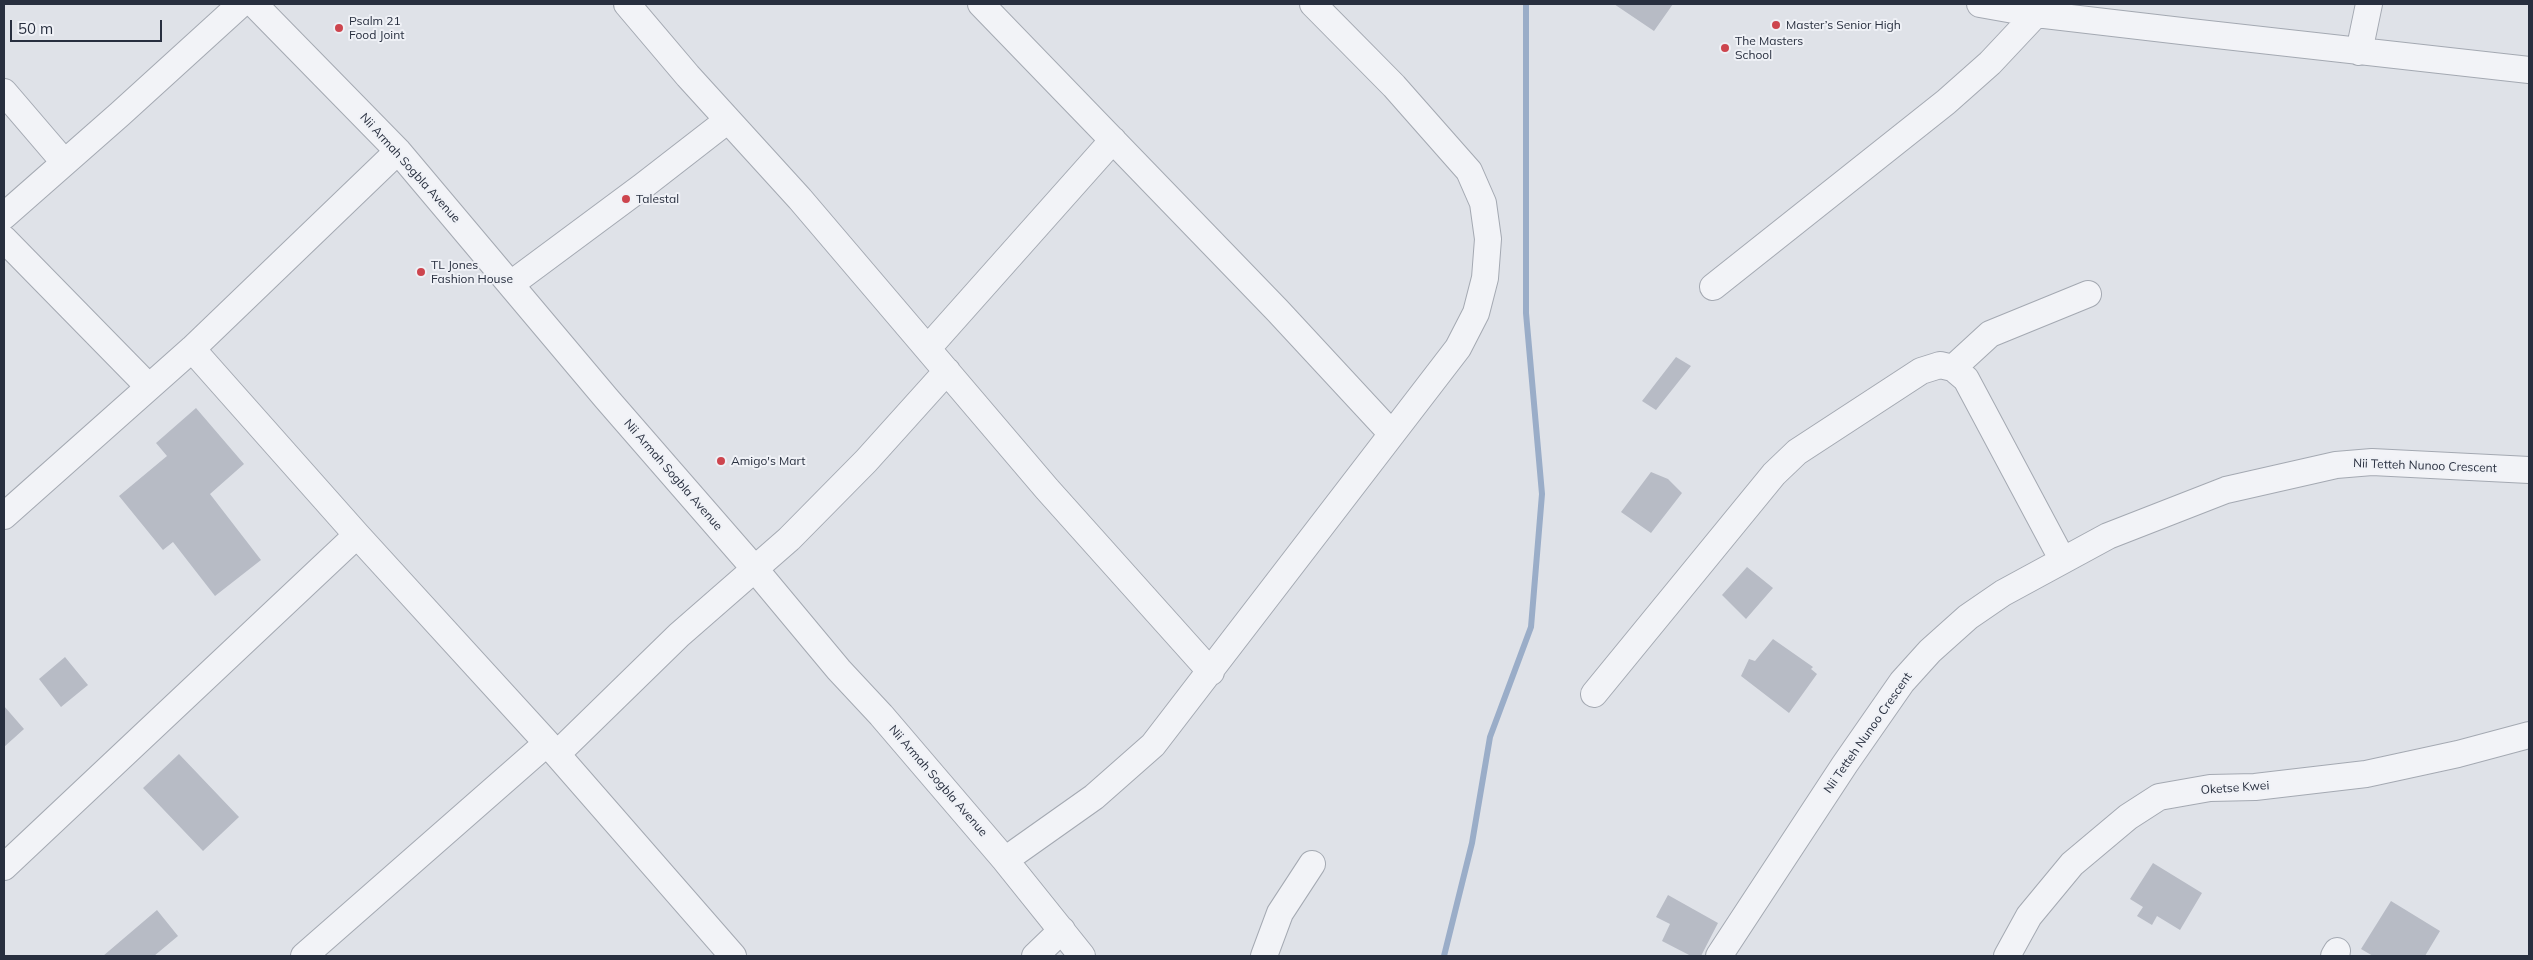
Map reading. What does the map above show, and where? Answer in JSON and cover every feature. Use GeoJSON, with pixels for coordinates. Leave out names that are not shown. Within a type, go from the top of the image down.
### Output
{"type":"FeatureCollection","features":[{"type":"Feature","properties":{"kind":"street"},"geometry":{"type":"LineString","coordinates":[[4,216],[241,4]]}},
{"type":"Feature","properties":{"kind":"street","name":"Nii Armah Sogbla Avenue"},"geometry":{"type":"LineString","coordinates":[[254,4],[398,150],[606,398],[1005,860],[1082,956]]}},
{"type":"Feature","properties":{"kind":"street"},"geometry":{"type":"LineString","coordinates":[[627,4],[800,199],[1048,489],[1211,672]]}},
{"type":"Feature","properties":{"kind":"street"},"geometry":{"type":"LineString","coordinates":[[981,4],[1392,434]]}},
{"type":"Feature","properties":{"kind":"street"},"geometry":{"type":"LineString","coordinates":[[1980,4],[2038,9],[2359,52],[2529,70]]}},
{"type":"Feature","properties":{"kind":"street"},"geometry":{"type":"LineString","coordinates":[[2359,52],[2369,4]]}},
{"type":"Feature","properties":{"kind":"street"},"geometry":{"type":"LineString","coordinates":[[1005,860],[1094,797],[1154,745],[1458,348],[1476,313],[1485,278],[1488,239],[1483,203],[1469,171],[1394,86],[1318,5]]}},
{"type":"Feature","properties":{"kind":"street"},"geometry":{"type":"LineString","coordinates":[[1713,286],[1946,102],[1990,63],[2038,9]]}},
{"type":"Feature","properties":{"kind":"street"},"geometry":{"type":"LineString","coordinates":[[4,92],[64,162]]}},
{"type":"Feature","properties":{"kind":"street"},"geometry":{"type":"LineString","coordinates":[[511,284],[728,120]]}},
{"type":"Feature","properties":{"kind":"street"},"geometry":{"type":"LineString","coordinates":[[928,348],[1113,140]]}},
{"type":"Feature","properties":{"kind":"street"},"geometry":{"type":"LineString","coordinates":[[4,516],[192,349],[398,150]]}},
{"type":"Feature","properties":{"kind":"street"},"geometry":{"type":"LineString","coordinates":[[4,240],[149,388]]}},
{"type":"Feature","properties":{"kind":"street"},"geometry":{"type":"LineString","coordinates":[[1953,368],[1990,334],[2088,294]]}},
{"type":"Feature","properties":{"kind":"street"},"geometry":{"type":"LineString","coordinates":[[192,349],[357,535],[552,748],[727,954]]}},
{"type":"Feature","properties":{"kind":"street"},"geometry":{"type":"LineString","coordinates":[[1594,694],[1774,474],[1797,452],[1922,371],[1940,365],[1953,368],[1966,379],[2062,559]]}},
{"type":"Feature","properties":{"kind":"street"},"geometry":{"type":"LineString","coordinates":[[304,956],[552,748],[788,539],[866,461],[947,371]]}},
{"type":"Feature","properties":{"kind":"street","name":"Nii Tetteh Nunoo Crescent"},"geometry":{"type":"LineString","coordinates":[[1719,956],[1845,764],[1902,682],[1930,651],[1968,618],[2003,592],[2062,559],[2157,515],[2226,490],[2336,465],[2372,462],[2529,470]]}},
{"type":"Feature","properties":{"kind":"street"},"geometry":{"type":"LineString","coordinates":[[4,867],[357,535]]}},
{"type":"Feature","properties":{"kind":"street","name":"Oketse Kwei"},"geometry":{"type":"LineString","coordinates":[[2007,956],[2029,916],[2072,864],[2128,817],[2159,797],[2210,788],[2264,786],[2366,774],[2458,754],[2529,735]]}},
{"type":"Feature","properties":{"kind":"street"},"geometry":{"type":"LineString","coordinates":[[1264,956],[1280,913],[1312,864]]}},
{"type":"Feature","properties":{"kind":"street"},"geometry":{"type":"LineString","coordinates":[[1035,956],[1062,930]]}},
{"type":"Feature","properties":{"kind":"building"},"geometry":{"type":"Polygon","coordinates":[[[1614,4],[1673,4],[1654,31],[1614,4]]]}},
{"type":"Feature","properties":{"kind":"building"},"geometry":{"type":"Polygon","coordinates":[[[1676,357],[1691,366],[1656,410],[1642,401],[1676,357]]]}},
{"type":"Feature","properties":{"kind":"building"},"geometry":{"type":"Polygon","coordinates":[[[196,408],[244,464],[210,494],[261,560],[215,596],[173,542],[163,550],[119,496],[167,456],[156,443],[196,408]]]}},
{"type":"Feature","properties":{"kind":"building"},"geometry":{"type":"Polygon","coordinates":[[[1651,472],[1668,479],[1682,493],[1651,533],[1621,512],[1651,472]]]}},
{"type":"Feature","properties":{"kind":"building"},"geometry":{"type":"Polygon","coordinates":[[[1747,567],[1773,588],[1746,619],[1722,595],[1747,567]]]}},
{"type":"Feature","properties":{"kind":"building"},"geometry":{"type":"Polygon","coordinates":[[[1773,639],[1813,667],[1811,669],[1817,674],[1789,713],[1741,676],[1749,659],[1755,661],[1773,639]]]}},
{"type":"Feature","properties":{"kind":"building"},"geometry":{"type":"Polygon","coordinates":[[[65,657],[88,685],[61,707],[39,679],[65,657]]]}},
{"type":"Feature","properties":{"kind":"building"},"geometry":{"type":"Polygon","coordinates":[[[4,706],[24,729],[4,747],[4,706]]]}},
{"type":"Feature","properties":{"kind":"building"},"geometry":{"type":"Polygon","coordinates":[[[179,754],[239,817],[203,851],[143,788],[179,754]]]}},
{"type":"Feature","properties":{"kind":"building"},"geometry":{"type":"Polygon","coordinates":[[[2153,863],[2202,893],[2180,930],[2157,916],[2152,925],[2137,916],[2143,907],[2130,899],[2153,863]]]}},
{"type":"Feature","properties":{"kind":"building"},"geometry":{"type":"Polygon","coordinates":[[[1668,895],[1718,923],[1701,956],[1691,956],[1662,941],[1670,924],[1656,917],[1668,895]]]}},
{"type":"Feature","properties":{"kind":"building"},"geometry":{"type":"Polygon","coordinates":[[[2391,901],[2440,931],[2425,956],[2373,956],[2361,949],[2391,901]]]}},
{"type":"Feature","properties":{"kind":"building"},"geometry":{"type":"Polygon","coordinates":[[[157,910],[178,936],[154,956],[103,956],[157,910]]]}},
{"type":"Feature","properties":{"kind":"waterway"},"geometry":{"type":"LineString","coordinates":[[1444,956],[1472,843],[1490,737],[1531,627],[1542,494],[1526,313],[1526,4]]}},
{"type":"Feature","properties":{"kind":"place","name":"Master’s Senior High"},"geometry":{"type":"Point","coordinates":[1776,25]}},
{"type":"Feature","properties":{"kind":"place","name":"Psalm 21 Food Joint"},"geometry":{"type":"Point","coordinates":[339,28]}},
{"type":"Feature","properties":{"kind":"place","name":"The Masters School"},"geometry":{"type":"Point","coordinates":[1725,48]}},
{"type":"Feature","properties":{"kind":"place","name":"Talestal"},"geometry":{"type":"Point","coordinates":[626,199]}},
{"type":"Feature","properties":{"kind":"place","name":"TL Jones Fashion House"},"geometry":{"type":"Point","coordinates":[421,272]}},
{"type":"Feature","properties":{"kind":"place","name":"Amigo's Mart"},"geometry":{"type":"Point","coordinates":[721,461]}}]}
